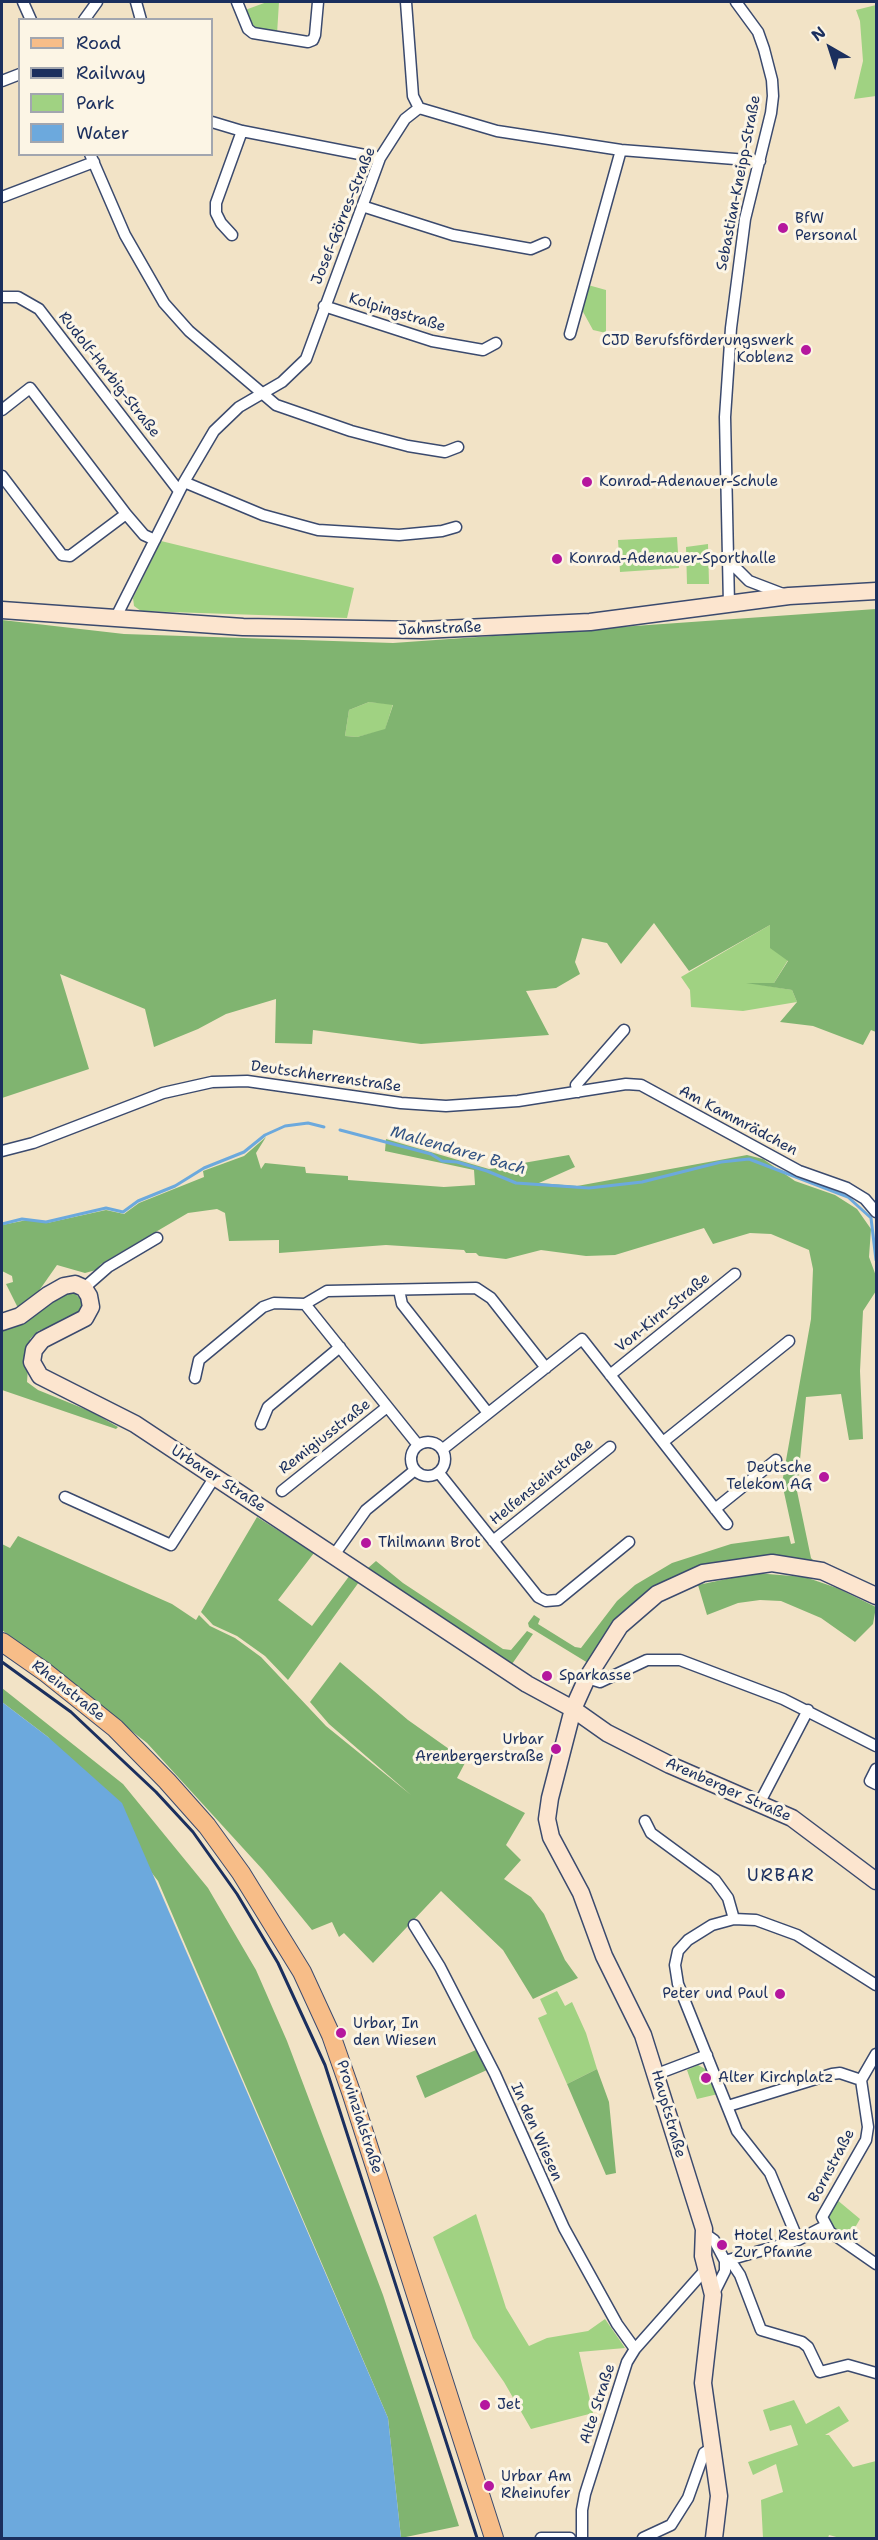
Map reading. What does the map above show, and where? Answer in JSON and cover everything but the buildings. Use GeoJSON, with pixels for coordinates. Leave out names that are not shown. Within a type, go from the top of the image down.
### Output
{"type":"FeatureCollection","features":[{"type":"Feature","properties":{"kind":"main road","name":"Rheinstraße"},"geometry":{"type":"LineString","coordinates":[[2,1642],[72,1693],[131,1744]]}},
{"type":"Feature","properties":{"kind":"main road","name":"Provinzialstraße"},"geometry":{"type":"LineString","coordinates":[[131,1744],[207,1826],[241,1873],[279,1932],[314,1997],[351,2092],[494,2538]]}},
{"type":"Feature","properties":{"kind":"street"},"geometry":{"type":"LineString","coordinates":[[23,2],[30,18]]}},
{"type":"Feature","properties":{"kind":"street"},"geometry":{"type":"LineString","coordinates":[[86,18],[98,2]]}},
{"type":"Feature","properties":{"kind":"street"},"geometry":{"type":"LineString","coordinates":[[136,2],[140,18]]}},
{"type":"Feature","properties":{"kind":"street"},"geometry":{"type":"LineString","coordinates":[[237,2],[248,29],[254,33],[308,42],[313,40],[315,35],[318,2]]}},
{"type":"Feature","properties":{"kind":"street"},"geometry":{"type":"LineString","coordinates":[[406,2],[413,96],[418,108],[497,130],[621,150],[760,161]]}},
{"type":"Feature","properties":{"kind":"street","name":"Sebastian-Kneipp-Straße"},"geometry":{"type":"LineString","coordinates":[[729,605],[725,417],[731,328],[745,219],[771,113],[772,80],[758,32],[736,2]]}},
{"type":"Feature","properties":{"kind":"street"},"geometry":{"type":"LineString","coordinates":[[2,81],[18,75]]}},
{"type":"Feature","properties":{"kind":"street","name":"Josef-Görres-Straße"},"geometry":{"type":"LineString","coordinates":[[115,619],[181,487],[214,431],[240,407],[296,371],[306,359],[380,158],[405,119],[418,108]]}},
{"type":"Feature","properties":{"kind":"street"},"geometry":{"type":"LineString","coordinates":[[213,122],[242,131],[380,158]]}},
{"type":"Feature","properties":{"kind":"street"},"geometry":{"type":"LineString","coordinates":[[232,234],[221,223],[216,213],[216,203],[242,131]]}},
{"type":"Feature","properties":{"kind":"street"},"geometry":{"type":"LineString","coordinates":[[570,334],[621,150]]}},
{"type":"Feature","properties":{"kind":"street"},"geometry":{"type":"LineString","coordinates":[[2,197],[92,158],[125,235],[164,303],[189,331],[263,394],[284,409],[370,437],[445,452],[458,447]]}},
{"type":"Feature","properties":{"kind":"street"},"geometry":{"type":"LineString","coordinates":[[362,206],[453,235],[531,249],[545,243]]}},
{"type":"Feature","properties":{"kind":"street","name":"Rudolf-Harbig-Straße"},"geometry":{"type":"LineString","coordinates":[[2,297],[18,297],[39,309],[181,487]]}},
{"type":"Feature","properties":{"kind":"street","name":"Kolpingstraße"},"geometry":{"type":"LineString","coordinates":[[324,306],[432,342],[483,350],[496,343]]}},
{"type":"Feature","properties":{"kind":"street"},"geometry":{"type":"LineString","coordinates":[[2,410],[30,388],[126,514],[144,535],[155,540]]}},
{"type":"Feature","properties":{"kind":"street"},"geometry":{"type":"LineString","coordinates":[[2,476],[62,555],[70,556],[126,514]]}},
{"type":"Feature","properties":{"kind":"street"},"geometry":{"type":"LineString","coordinates":[[181,487],[263,515],[318,530],[399,535],[442,531],[456,527]]}},
{"type":"Feature","properties":{"kind":"street"},"geometry":{"type":"LineString","coordinates":[[728,560],[749,581],[789,596]]}},
{"type":"Feature","properties":{"kind":"street","name":"Jahnstraße"},"geometry":{"type":"LineString","coordinates":[[2,610],[243,627],[422,630],[590,622],[789,596],[876,591]]}},
{"type":"Feature","properties":{"kind":"street"},"geometry":{"type":"LineString","coordinates":[[578,1092],[576,1085],[624,1030]]}},
{"type":"Feature","properties":{"kind":"street","name":"Deutschherrenstraße"},"geometry":{"type":"LineString","coordinates":[[2,1151],[44,1139],[163,1093],[212,1082],[247,1081],[401,1103],[446,1106],[518,1101],[578,1092]]}},
{"type":"Feature","properties":{"kind":"street","name":"Am Kammrädchen"},"geometry":{"type":"LineString","coordinates":[[578,1092],[626,1084],[641,1085],[799,1171],[847,1188],[865,1199],[876,1212]]}},
{"type":"Feature","properties":{"kind":"street"},"geometry":{"type":"LineString","coordinates":[[2,1322],[20,1316],[48,1294],[64,1286],[75,1284],[84,1288],[108,1267],[157,1238]]}},
{"type":"Feature","properties":{"kind":"street","name":"Von-Kirn-Straße"},"geometry":{"type":"LineString","coordinates":[[610,1375],[735,1274]]}},
{"type":"Feature","properties":{"kind":"street","name":"Urbarer Straße"},"geometry":{"type":"LineString","coordinates":[[84,1288],[89,1296],[89,1313],[79,1322],[50,1335],[38,1344],[32,1356],[37,1372],[48,1381],[135,1424],[216,1475],[527,1684],[573,1709]]}},
{"type":"Feature","properties":{"kind":"street"},"geometry":{"type":"LineString","coordinates":[[399,1290],[402,1304],[488,1413]]}},
{"type":"Feature","properties":{"kind":"street"},"geometry":{"type":"LineString","coordinates":[[195,1378],[199,1359],[263,1307],[273,1303],[305,1304],[327,1292],[482,1290],[546,1368]]}},
{"type":"Feature","properties":{"kind":"street","name":"Remigiusstraße"},"geometry":{"type":"LineString","coordinates":[[305,1304],[418,1445]]}},
{"type":"Feature","properties":{"kind":"street"},"geometry":{"type":"LineString","coordinates":[[443,1449],[582,1339],[727,1524]]}},
{"type":"Feature","properties":{"kind":"street"},"geometry":{"type":"LineString","coordinates":[[663,1442],[789,1341]]}},
{"type":"Feature","properties":{"kind":"street"},"geometry":{"type":"LineString","coordinates":[[261,1424],[268,1407],[340,1347]]}},
{"type":"Feature","properties":{"kind":"street","name":"Remigiusstraße"},"geometry":{"type":"LineString","coordinates":[[282,1491],[387,1407]]}},
{"type":"Feature","properties":{"kind":"street"},"geometry":{"type":"LineString","coordinates":[[434,1443],[443,1449],[445,1464],[439,1473],[424,1476],[415,1470],[411,1460],[418,1445],[434,1443]]}},
{"type":"Feature","properties":{"kind":"street","name":"Helfensteinstraße"},"geometry":{"type":"LineString","coordinates":[[493,1541],[610,1447]]}},
{"type":"Feature","properties":{"kind":"street"},"geometry":{"type":"LineString","coordinates":[[715,1509],[776,1460]]}},
{"type":"Feature","properties":{"kind":"street"},"geometry":{"type":"LineString","coordinates":[[334,1555],[366,1510],[415,1470]]}},
{"type":"Feature","properties":{"kind":"street","name":"Helfensteinstraße"},"geometry":{"type":"LineString","coordinates":[[439,1473],[538,1597],[550,1602],[558,1600],[629,1542]]}},
{"type":"Feature","properties":{"kind":"street"},"geometry":{"type":"LineString","coordinates":[[65,1497],[171,1545],[216,1475]]}},
{"type":"Feature","properties":{"kind":"street","name":"Hauptstraße"},"geometry":{"type":"LineString","coordinates":[[714,2538],[719,2496],[704,2403],[703,2364],[713,2295],[702,2249],[704,2233],[668,2121],[657,2074],[643,2035],[604,1956],[585,1902],[558,1854],[548,1828],[550,1798],[573,1709],[587,1677],[612,1635],[631,1615],[657,1594],[703,1573],[757,1564],[789,1564],[822,1571],[876,1596]]}},
{"type":"Feature","properties":{"kind":"street"},"geometry":{"type":"LineString","coordinates":[[587,1677],[600,1682],[647,1660],[673,1658],[751,1686],[808,1710],[876,1746]]}},
{"type":"Feature","properties":{"kind":"street","name":"Arenberger Straße"},"geometry":{"type":"LineString","coordinates":[[573,1709],[628,1745],[760,1802],[801,1823],[876,1881]]}},
{"type":"Feature","properties":{"kind":"street"},"geometry":{"type":"LineString","coordinates":[[760,1802],[808,1710]]}},
{"type":"Feature","properties":{"kind":"street"},"geometry":{"type":"LineString","coordinates":[[876,1769],[870,1781],[876,1784]]}},
{"type":"Feature","properties":{"kind":"street"},"geometry":{"type":"LineString","coordinates":[[645,1821],[651,1833],[715,1880],[728,1898],[734,1919]]}},
{"type":"Feature","properties":{"kind":"street"},"geometry":{"type":"LineString","coordinates":[[798,2240],[770,2173],[738,2131],[678,1984],[675,1965],[678,1952],[688,1940],[712,1925],[734,1919],[756,1920],[783,1928],[876,1984]]}},
{"type":"Feature","properties":{"kind":"street","name":"In den Wiesen"},"geometry":{"type":"LineString","coordinates":[[414,1925],[440,1967],[495,2074],[564,2228],[617,2324],[635,2349]]}},
{"type":"Feature","properties":{"kind":"street"},"geometry":{"type":"LineString","coordinates":[[728,2106],[832,2074],[840,2073],[861,2080],[876,2054]]}},
{"type":"Feature","properties":{"kind":"street"},"geometry":{"type":"LineString","coordinates":[[657,2074],[707,2055]]}},
{"type":"Feature","properties":{"kind":"street","name":"Bornstraße"},"geometry":{"type":"LineString","coordinates":[[728,2260],[798,2240],[825,2226],[824,2212],[866,2140],[871,2115],[861,2080]]}},
{"type":"Feature","properties":{"kind":"street"},"geometry":{"type":"LineString","coordinates":[[825,2226],[876,2264]]}},
{"type":"Feature","properties":{"kind":"street"},"geometry":{"type":"LineString","coordinates":[[704,2233],[714,2240],[740,2275],[762,2330],[802,2342],[808,2347],[820,2372],[848,2366],[876,2373]]}},
{"type":"Feature","properties":{"kind":"street"},"geometry":{"type":"LineString","coordinates":[[713,2295],[728,2260]]}},
{"type":"Feature","properties":{"kind":"street","name":"Alte Straße"},"geometry":{"type":"LineString","coordinates":[[582,2538],[582,2510],[585,2494],[627,2362],[635,2349],[706,2269]]}},
{"type":"Feature","properties":{"kind":"street"},"geometry":{"type":"LineString","coordinates":[[643,2538],[671,2525],[688,2498],[704,2453],[710,2449]]}},
{"type":"Feature","properties":{"kind":"street"},"geometry":{"type":"LineString","coordinates":[[541,2538],[570,2538]]}},
{"type":"Feature","properties":{"kind":"green space"},"geometry":{"type":"Polygon","coordinates":[[[267,2],[279,2],[277,34],[252,28],[245,10],[267,2]]]}},
{"type":"Feature","properties":{"kind":"green space"},"geometry":{"type":"Polygon","coordinates":[[[876,5],[876,96],[854,99],[863,61],[860,21],[856,10],[876,5]]]}},
{"type":"Feature","properties":{"kind":"green space"},"geometry":{"type":"Polygon","coordinates":[[[588,285],[606,290],[606,333],[593,330],[582,310],[588,285]]]}},
{"type":"Feature","properties":{"kind":"green space"},"geometry":{"type":"Polygon","coordinates":[[[677,537],[679,568],[620,572],[618,540],[677,537]]]}},
{"type":"Feature","properties":{"kind":"green space"},"geometry":{"type":"Polygon","coordinates":[[[161,541],[354,588],[347,618],[141,611],[134,606],[133,598],[161,541]]]}},
{"type":"Feature","properties":{"kind":"green space"},"geometry":{"type":"Polygon","coordinates":[[[708,544],[709,584],[687,584],[686,547],[708,544]]]}},
{"type":"Feature","properties":{"kind":"green space"},"geometry":{"type":"Polygon","coordinates":[[[876,609],[876,1032],[871,1030],[863,1045],[813,1026],[780,1022],[797,1002],[792,990],[746,983],[774,983],[788,961],[770,948],[770,925],[689,971],[654,923],[621,964],[607,943],[582,938],[575,962],[580,974],[556,988],[526,991],[549,1035],[421,1044],[313,1030],[312,1044],[275,1043],[276,999],[226,1014],[198,1029],[154,1047],[145,1009],[60,974],[89,1069],[2,1098],[2,620],[124,634],[393,643],[876,609]],[[369,702],[349,710],[345,736],[357,737],[385,729],[393,705],[369,702]]]}},
{"type":"Feature","properties":{"kind":"green space"},"geometry":{"type":"Polygon","coordinates":[[[369,702],[393,704],[385,730],[357,737],[345,736],[349,710],[369,702]]]}},
{"type":"Feature","properties":{"kind":"green space"},"geometry":{"type":"Polygon","coordinates":[[[770,925],[788,960],[774,983],[751,983],[792,990],[797,1002],[743,1011],[691,1007],[690,990],[681,977],[770,925]]]}},
{"type":"Feature","properties":{"kind":"green space"},"geometry":{"type":"Polygon","coordinates":[[[266,1137],[256,1153],[261,1169],[265,1163],[305,1167],[306,1173],[348,1176],[348,1180],[444,1187],[475,1185],[474,1170],[385,1151],[386,1139],[489,1169],[569,1155],[575,1167],[539,1183],[577,1186],[747,1155],[763,1159],[795,1181],[835,1195],[857,1209],[871,1229],[869,1257],[876,1276],[876,1291],[863,1311],[860,1371],[863,1439],[849,1440],[841,1394],[806,1397],[797,1491],[811,1558],[816,1563],[754,1558],[734,1560],[659,1585],[642,1595],[614,1622],[588,1663],[529,1627],[528,1623],[534,1615],[540,1619],[538,1624],[575,1647],[581,1648],[617,1601],[635,1585],[672,1563],[731,1544],[789,1536],[791,1544],[795,1543],[782,1483],[811,1319],[813,1269],[809,1250],[771,1234],[750,1233],[713,1244],[704,1228],[615,1255],[586,1256],[541,1250],[506,1259],[479,1256],[476,1253],[466,1253],[464,1250],[386,1245],[279,1253],[279,1240],[229,1241],[225,1213],[217,1209],[188,1213],[101,1264],[96,1270],[85,1273],[57,1265],[29,1305],[19,1310],[6,1284],[13,1282],[12,1276],[2,1271],[2,1225],[27,1220],[47,1223],[106,1210],[124,1214],[139,1203],[204,1177],[203,1171],[244,1156],[266,1137]]]}},
{"type":"Feature","properties":{"kind":"green space"},"geometry":{"type":"Polygon","coordinates":[[[73,1292],[83,1301],[82,1310],[72,1319],[38,1331],[30,1339],[27,1382],[38,1390],[92,1412],[118,1427],[116,1429],[2,1390],[2,1328],[63,1294],[73,1292]]]}},
{"type":"Feature","properties":{"kind":"green space"},"geometry":{"type":"Polygon","coordinates":[[[257,1517],[314,1553],[278,1600],[312,1626],[350,1575],[359,1582],[288,1680],[265,1656],[237,1636],[213,1625],[201,1612],[257,1517]]]}},
{"type":"Feature","properties":{"kind":"green space"},"geometry":{"type":"Polygon","coordinates":[[[18,1536],[172,1604],[196,1620],[199,1615],[210,1626],[235,1638],[261,1657],[326,1726],[411,1795],[329,1724],[310,1702],[340,1662],[408,1720],[466,1761],[457,1778],[525,1813],[506,1845],[521,1860],[504,1879],[531,1897],[544,1914],[565,1960],[578,1978],[533,1999],[503,1950],[441,1891],[373,1963],[344,1933],[339,1937],[332,1922],[312,1930],[263,1870],[147,1743],[2,1630],[2,1544],[10,1548],[18,1536]]]}},
{"type":"Feature","properties":{"kind":"green space"},"geometry":{"type":"Polygon","coordinates":[[[376,1561],[403,1583],[503,1649],[511,1650],[527,1631],[533,1634],[512,1664],[368,1568],[376,1561]]]}},
{"type":"Feature","properties":{"kind":"green space"},"geometry":{"type":"Polygon","coordinates":[[[755,1573],[805,1577],[837,1588],[876,1607],[873,1624],[855,1642],[821,1618],[781,1601],[760,1600],[738,1603],[707,1615],[698,1585],[755,1573]]]}},
{"type":"Feature","properties":{"kind":"green space"},"geometry":{"type":"Polygon","coordinates":[[[2,1688],[123,1784],[208,1888],[256,1970],[287,2041],[383,2295],[459,2526],[401,2538],[388,2418],[158,1881],[48,1737],[2,1702],[2,1688]]]}},
{"type":"Feature","properties":{"kind":"green space"},"geometry":{"type":"Polygon","coordinates":[[[557,1991],[565,2006],[572,2002],[586,2033],[597,2069],[567,2084],[538,2018],[547,2014],[540,1999],[557,1991]]]}},
{"type":"Feature","properties":{"kind":"green space"},"geometry":{"type":"Polygon","coordinates":[[[476,2050],[487,2070],[425,2098],[416,2076],[476,2050]]]}},
{"type":"Feature","properties":{"kind":"green space"},"geometry":{"type":"Polygon","coordinates":[[[698,2065],[709,2071],[718,2094],[697,2099],[687,2070],[698,2065]]]}},
{"type":"Feature","properties":{"kind":"green space"},"geometry":{"type":"Polygon","coordinates":[[[597,2069],[609,2102],[616,2173],[606,2175],[567,2084],[597,2069]]]}},
{"type":"Feature","properties":{"kind":"green space"},"geometry":{"type":"Polygon","coordinates":[[[836,2199],[860,2219],[849,2238],[834,2230],[830,2221],[828,2212],[836,2199]]]}},
{"type":"Feature","properties":{"kind":"green space"},"geometry":{"type":"Polygon","coordinates":[[[476,2214],[506,2308],[529,2346],[547,2338],[588,2331],[605,2319],[625,2348],[579,2352],[593,2413],[531,2429],[504,2382],[473,2338],[433,2237],[476,2214]]]}},
{"type":"Feature","properties":{"kind":"green space"},"geometry":{"type":"Polygon","coordinates":[[[794,2400],[806,2424],[839,2406],[849,2421],[825,2435],[829,2435],[853,2467],[876,2461],[876,2538],[840,2538],[829,2535],[828,2538],[763,2538],[761,2500],[783,2492],[776,2464],[753,2475],[748,2462],[798,2445],[791,2425],[770,2431],[763,2410],[794,2400]]]}},
{"type":"Feature","properties":{"kind":"water"},"geometry":{"type":"Polygon","coordinates":[[[2,1702],[48,1737],[122,1803],[388,2418],[401,2538],[2,2538],[2,1702]]]}},
{"type":"Feature","properties":{"kind":"waterway","name":"Mallendarer Bach"},"geometry":{"type":"LineString","coordinates":[[2,1224],[22,1219],[46,1222],[106,1208],[123,1212],[138,1201],[175,1186],[204,1168],[244,1152],[265,1135],[285,1126],[308,1123],[324,1127]]}},
{"type":"Feature","properties":{"kind":"waterway","name":"Mallendarer Bach"},"geometry":{"type":"LineString","coordinates":[[340,1130],[431,1154],[442,1161],[457,1162],[516,1183],[589,1188],[642,1182],[721,1162],[749,1159],[848,1197],[871,1218],[876,1260]]}},
{"type":"Feature","properties":{"kind":"railway"},"geometry":{"type":"LineString","coordinates":[[2,1662],[71,1712],[156,1792],[193,1832],[237,1894],[278,1963],[325,2065],[477,2538]]}},
{"type":"Feature","properties":{"kind":"place","name":"BfW Personal"},"geometry":{"type":"Point","coordinates":[783,228]}},
{"type":"Feature","properties":{"kind":"place","name":"CJD Berufsförderungswerk Koblenz"},"geometry":{"type":"Point","coordinates":[806,350]}},
{"type":"Feature","properties":{"kind":"place","name":"Konrad-Adenauer-Schule"},"geometry":{"type":"Point","coordinates":[587,482]}},
{"type":"Feature","properties":{"kind":"place","name":"Konrad-Adenauer-Sporthalle"},"geometry":{"type":"Point","coordinates":[557,559]}},
{"type":"Feature","properties":{"kind":"place","name":"Deutsche Telekom AG"},"geometry":{"type":"Point","coordinates":[824,1477]}},
{"type":"Feature","properties":{"kind":"place","name":"Thilmann Brot"},"geometry":{"type":"Point","coordinates":[366,1543]}},
{"type":"Feature","properties":{"kind":"place","name":"Sparkasse"},"geometry":{"type":"Point","coordinates":[547,1676]}},
{"type":"Feature","properties":{"kind":"place","name":"Urbar Arenbergerstraße"},"geometry":{"type":"Point","coordinates":[556,1749]}},
{"type":"Feature","properties":{"kind":"place","name":"Peter und Paul"},"geometry":{"type":"Point","coordinates":[780,1994]}},
{"type":"Feature","properties":{"kind":"place","name":"Urbar, In den Wiesen"},"geometry":{"type":"Point","coordinates":[341,2033]}},
{"type":"Feature","properties":{"kind":"place","name":"Alter Kirchplatz"},"geometry":{"type":"Point","coordinates":[706,2078]}},
{"type":"Feature","properties":{"kind":"place","name":"Hotel Restaurant Zur Pfanne"},"geometry":{"type":"Point","coordinates":[722,2245]}},
{"type":"Feature","properties":{"kind":"place","name":"Jet"},"geometry":{"type":"Point","coordinates":[485,2405]}},
{"type":"Feature","properties":{"kind":"place","name":"Urbar Am Rheinufer"},"geometry":{"type":"Point","coordinates":[489,2486]}},
{"type":"Feature","properties":{"kind":"district","name":"URBAR"},"geometry":{"type":"Point","coordinates":[781,1876]}}]}
